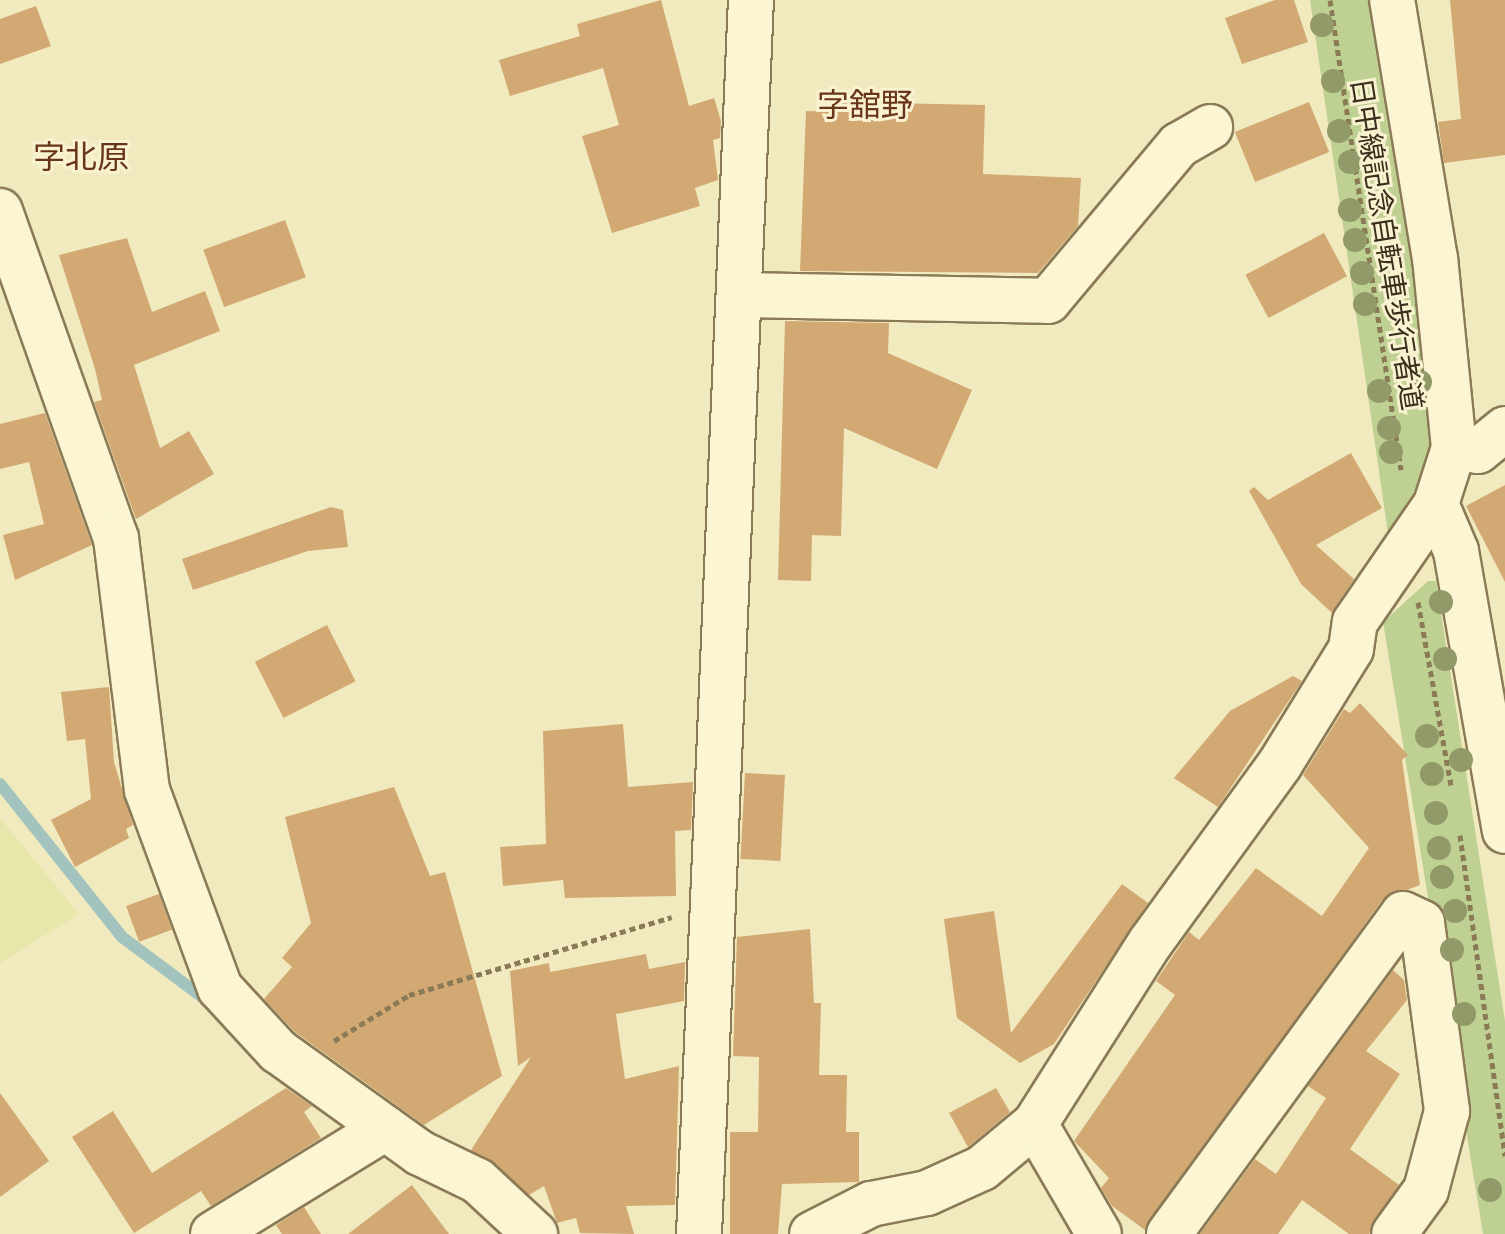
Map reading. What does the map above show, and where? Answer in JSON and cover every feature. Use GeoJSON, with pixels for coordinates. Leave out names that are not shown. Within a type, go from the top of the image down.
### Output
{"type":"FeatureCollection","features":[{"type":"Feature","properties":{"kind":"street"},"geometry":{"type":"LineString","coordinates":[[699,1234],[751,0]]}},
{"type":"Feature","properties":{"kind":"street"},"geometry":{"type":"LineString","coordinates":[[812,1234],[871,1204],[927,1193],[982,1168],[1035,1124],[1150,943],[1280,764],[1351,649],[1355,622],[1419,492],[1454,448],[1435,259],[1392,0]]}},
{"type":"Feature","properties":{"kind":"street"},"geometry":{"type":"LineString","coordinates":[[739,295],[1048,301],[1179,145],[1210,127]]}},
{"type":"Feature","properties":{"kind":"street"},"geometry":{"type":"LineString","coordinates":[[0,211],[116,538],[147,790],[220,988],[250,1025],[303,1070],[385,1128],[478,1181],[535,1234]]}},
{"type":"Feature","properties":{"kind":"street"},"geometry":{"type":"LineString","coordinates":[[1454,448],[1478,451],[1505,429]]}},
{"type":"Feature","properties":{"kind":"street"},"geometry":{"type":"LineString","coordinates":[[1419,492],[1456,551],[1505,831]]}},
{"type":"Feature","properties":{"kind":"street"},"geometry":{"type":"LineString","coordinates":[[1169,1234],[1403,914],[1422,923],[1447,1111],[1426,1190],[1394,1234]]}},
{"type":"Feature","properties":{"kind":"street"},"geometry":{"type":"LineString","coordinates":[[1035,1124],[1099,1234]]}},
{"type":"Feature","properties":{"kind":"street"},"geometry":{"type":"LineString","coordinates":[[213,1234],[385,1128]]}},
{"type":"Feature","properties":{"kind":"path","name":"日中線記念自転車歩行者道"},"geometry":{"type":"LineString","coordinates":[[1330,0],[1419,492]]}},
{"type":"Feature","properties":{"kind":"path"},"geometry":{"type":"LineString","coordinates":[[1415,588],[1453,800]]}},
{"type":"Feature","properties":{"kind":"path"},"geometry":{"type":"LineString","coordinates":[[1459,831],[1505,1156]]}},
{"type":"Feature","properties":{"kind":"path"},"geometry":{"type":"LineString","coordinates":[[303,1070],[330,1044],[409,995],[715,905]]}},
{"type":"Feature","properties":{"kind":"green space"},"geometry":{"type":"Polygon","coordinates":[[[1310,0],[1374,0],[1442,447],[1388,533],[1310,0]]]}},
{"type":"Feature","properties":{"kind":"green space"},"geometry":{"type":"Polygon","coordinates":[[[1428,581],[1436,581],[1505,1021],[1505,1234],[1483,1234],[1383,622],[1428,581]]]}},
{"type":"Feature","properties":{"kind":"green space"},"geometry":{"type":"Polygon","coordinates":[[[0,818],[79,914],[0,963],[0,818]]]}},
{"type":"Feature","properties":{"kind":"building"},"geometry":{"type":"Polygon","coordinates":[[[661,0],[689,106],[714,98],[721,121],[720,138],[713,140],[718,180],[695,188],[700,206],[612,233],[582,136],[619,125],[603,68],[510,96],[499,60],[580,36],[577,24],[661,0]]]}},
{"type":"Feature","properties":{"kind":"building"},"geometry":{"type":"Polygon","coordinates":[[[1275,0],[1294,0],[1308,42],[1242,64],[1225,18],[1275,0]]]}},
{"type":"Feature","properties":{"kind":"building"},"geometry":{"type":"Polygon","coordinates":[[[1450,0],[1505,0],[1505,155],[1444,163],[1438,122],[1461,119],[1450,0]]]}},
{"type":"Feature","properties":{"kind":"building"},"geometry":{"type":"Polygon","coordinates":[[[36,6],[51,46],[0,64],[0,19],[36,6]]]}},
{"type":"Feature","properties":{"kind":"building"},"geometry":{"type":"Polygon","coordinates":[[[841,102],[985,105],[983,174],[1081,178],[1078,226],[1038,273],[800,271],[806,111],[840,112],[841,102]]]}},
{"type":"Feature","properties":{"kind":"building"},"geometry":{"type":"Polygon","coordinates":[[[1309,102],[1329,152],[1255,182],[1235,132],[1309,102]]]}},
{"type":"Feature","properties":{"kind":"building"},"geometry":{"type":"Polygon","coordinates":[[[285,220],[306,277],[224,307],[203,250],[285,220]]]}},
{"type":"Feature","properties":{"kind":"building"},"geometry":{"type":"Polygon","coordinates":[[[1324,233],[1347,276],[1268,318],[1245,275],[1324,233]]]}},
{"type":"Feature","properties":{"kind":"building"},"geometry":{"type":"Polygon","coordinates":[[[127,238],[152,312],[205,291],[220,331],[134,365],[160,448],[189,431],[214,474],[136,519],[94,402],[102,400],[95,369],[59,255],[127,238]]]}},
{"type":"Feature","properties":{"kind":"building"},"geometry":{"type":"Polygon","coordinates":[[[785,321],[889,323],[888,353],[972,390],[937,469],[844,428],[841,536],[812,535],[811,581],[778,580],[785,321]]]}},
{"type":"Feature","properties":{"kind":"building"},"geometry":{"type":"Polygon","coordinates":[[[45,413],[92,545],[15,580],[3,535],[44,524],[29,462],[0,469],[0,424],[45,413]]]}},
{"type":"Feature","properties":{"kind":"building"},"geometry":{"type":"Polygon","coordinates":[[[1351,453],[1382,508],[1316,545],[1354,579],[1332,613],[1301,584],[1249,491],[1254,487],[1268,500],[1351,453]]]}},
{"type":"Feature","properties":{"kind":"building"},"geometry":{"type":"Polygon","coordinates":[[[1505,485],[1505,582],[1466,506],[1505,485]]]}},
{"type":"Feature","properties":{"kind":"building"},"geometry":{"type":"Polygon","coordinates":[[[331,507],[343,510],[348,547],[308,551],[193,590],[182,559],[331,507]]]}},
{"type":"Feature","properties":{"kind":"building"},"geometry":{"type":"Polygon","coordinates":[[[327,625],[356,681],[283,718],[255,662],[327,625]]]}},
{"type":"Feature","properties":{"kind":"building"},"geometry":{"type":"Polygon","coordinates":[[[1293,676],[1302,681],[1218,807],[1174,778],[1230,711],[1293,676]]]}},
{"type":"Feature","properties":{"kind":"building"},"geometry":{"type":"Polygon","coordinates":[[[109,687],[114,762],[133,825],[126,829],[129,838],[75,867],[51,820],[91,799],[85,739],[67,741],[61,692],[109,687]]]}},
{"type":"Feature","properties":{"kind":"building"},"geometry":{"type":"Polygon","coordinates":[[[1360,703],[1408,755],[1402,760],[1420,885],[1383,899],[1145,1230],[1112,1206],[1101,1188],[1109,1178],[1074,1141],[1175,995],[1156,981],[1189,932],[1199,940],[1256,868],[1322,916],[1369,848],[1303,775],[1344,709],[1350,713],[1360,703]]]}},
{"type":"Feature","properties":{"kind":"building"},"geometry":{"type":"Polygon","coordinates":[[[623,724],[628,787],[693,782],[691,830],[675,831],[676,896],[565,898],[563,880],[503,886],[500,847],[546,844],[543,731],[623,724]]]}},
{"type":"Feature","properties":{"kind":"building"},"geometry":{"type":"Polygon","coordinates":[[[745,773],[785,775],[780,861],[740,859],[745,773]]]}},
{"type":"Feature","properties":{"kind":"building"},"geometry":{"type":"Polygon","coordinates":[[[394,787],[430,876],[445,872],[502,1076],[424,1125],[295,1032],[264,999],[292,967],[282,958],[311,923],[285,817],[394,787]]]}},
{"type":"Feature","properties":{"kind":"building"},"geometry":{"type":"Polygon","coordinates":[[[1122,884],[1148,903],[1054,1044],[1020,1063],[957,1018],[944,919],[994,911],[1011,1033],[1122,884]]]}},
{"type":"Feature","properties":{"kind":"building"},"geometry":{"type":"Polygon","coordinates":[[[159,894],[172,930],[139,942],[126,906],[159,894]]]}},
{"type":"Feature","properties":{"kind":"building"},"geometry":{"type":"Polygon","coordinates":[[[810,929],[814,1003],[821,1003],[819,1075],[847,1075],[846,1132],[859,1132],[859,1182],[782,1184],[778,1234],[730,1234],[730,1132],[758,1132],[759,1057],[733,1056],[737,937],[810,929]]]}},
{"type":"Feature","properties":{"kind":"building"},"geometry":{"type":"Polygon","coordinates":[[[646,954],[649,969],[685,962],[684,1001],[616,1014],[625,1079],[679,1066],[675,1205],[626,1206],[634,1234],[580,1233],[576,1218],[557,1223],[544,1186],[529,1195],[471,1150],[531,1057],[518,1066],[510,971],[549,963],[550,972],[646,954]]]}},
{"type":"Feature","properties":{"kind":"building"},"geometry":{"type":"Polygon","coordinates":[[[1393,970],[1404,980],[1407,1000],[1366,1051],[1400,1074],[1350,1149],[1399,1185],[1369,1234],[1349,1234],[1302,1200],[1278,1234],[1200,1234],[1255,1159],[1276,1174],[1326,1098],[1308,1086],[1393,970]]]}},
{"type":"Feature","properties":{"kind":"building"},"geometry":{"type":"Polygon","coordinates":[[[286,1088],[312,1106],[304,1112],[321,1138],[211,1206],[201,1191],[134,1233],[72,1137],[113,1111],[152,1173],[286,1088]]]}},
{"type":"Feature","properties":{"kind":"building"},"geometry":{"type":"Polygon","coordinates":[[[996,1088],[1010,1112],[968,1147],[949,1113],[996,1088]]]}},
{"type":"Feature","properties":{"kind":"building"},"geometry":{"type":"Polygon","coordinates":[[[0,1093],[49,1161],[0,1197],[0,1093]]]}},
{"type":"Feature","properties":{"kind":"building"},"geometry":{"type":"Polygon","coordinates":[[[412,1185],[449,1234],[348,1234],[412,1185]]]}},
{"type":"Feature","properties":{"kind":"building"},"geometry":{"type":"Polygon","coordinates":[[[304,1207],[321,1234],[282,1234],[276,1225],[304,1207]]]}},
{"type":"Feature","properties":{"kind":"waterway"},"geometry":{"type":"LineString","coordinates":[[0,784],[122,937],[209,1002]]}},
{"type":"Feature","properties":{"kind":"district","name":"字舘野"},"geometry":{"type":"Point","coordinates":[865,104]}},
{"type":"Feature","properties":{"kind":"district","name":"字北原"},"geometry":{"type":"Point","coordinates":[81,156]}}]}
